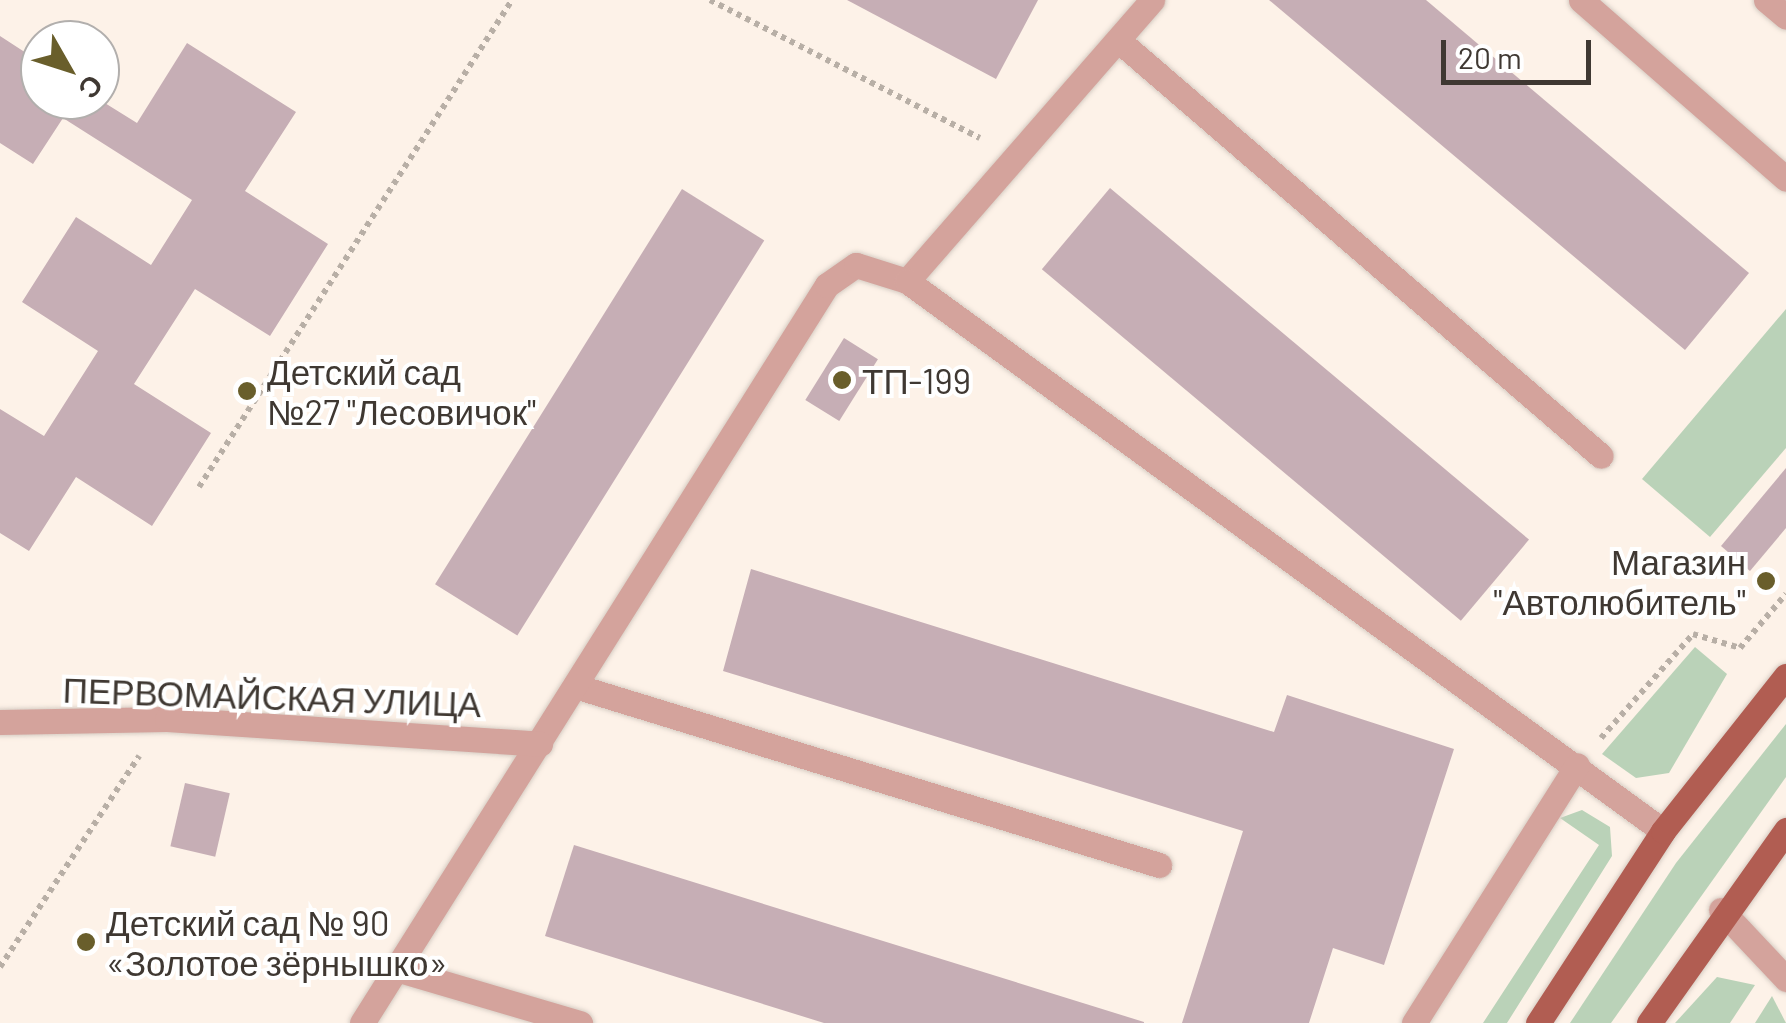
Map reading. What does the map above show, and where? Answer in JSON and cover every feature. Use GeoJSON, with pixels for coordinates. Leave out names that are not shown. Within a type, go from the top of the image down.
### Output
{"type":"FeatureCollection","features":[{"type":"Feature","properties":{"kind":"main road"},"geometry":{"type":"LineString","coordinates":[[1538,1023],[1663,831],[1786,676]]}},
{"type":"Feature","properties":{"kind":"main road"},"geometry":{"type":"LineString","coordinates":[[1649,1023],[1721,910],[1786,830]]}},
{"type":"Feature","properties":{"kind":"street"},"geometry":{"type":"LineString","coordinates":[[907,282],[1152,0]]}},
{"type":"Feature","properties":{"kind":"street"},"geometry":{"type":"LineString","coordinates":[[1582,0],[1786,180]]}},
{"type":"Feature","properties":{"kind":"street"},"geometry":{"type":"LineString","coordinates":[[1766,0],[1786,17]]}},
{"type":"Feature","properties":{"kind":"street"},"geometry":{"type":"LineString","coordinates":[[1118,40],[1601,456]]}},
{"type":"Feature","properties":{"kind":"street"},"geometry":{"type":"LineString","coordinates":[[362,1023],[827,285],[856,264],[907,282],[1663,831]]}},
{"type":"Feature","properties":{"kind":"street"},"geometry":{"type":"LineString","coordinates":[[575,686],[1159,865]]}},
{"type":"Feature","properties":{"kind":"street","name":"ПЕРВОМАЙСКАЯ УЛИЦА"},"geometry":{"type":"LineString","coordinates":[[0,722],[167,719],[540,744]]}},
{"type":"Feature","properties":{"kind":"street"},"geometry":{"type":"LineString","coordinates":[[1414,1023],[1577,765]]}},
{"type":"Feature","properties":{"kind":"street"},"geometry":{"type":"LineString","coordinates":[[1721,910],[1786,979]]}},
{"type":"Feature","properties":{"kind":"street"},"geometry":{"type":"LineString","coordinates":[[396,969],[580,1023]]}},
{"type":"Feature","properties":{"kind":"path"},"geometry":{"type":"LineString","coordinates":[[199,487],[512,0]]}},
{"type":"Feature","properties":{"kind":"path"},"geometry":{"type":"LineString","coordinates":[[710,0],[1018,157]]}},
{"type":"Feature","properties":{"kind":"path"},"geometry":{"type":"LineString","coordinates":[[1577,765],[1693,634],[1740,648],[1786,594]]}},
{"type":"Feature","properties":{"kind":"path"},"geometry":{"type":"LineString","coordinates":[[0,967],[167,719]]}},
{"type":"Feature","properties":{"kind":"green space"},"geometry":{"type":"Polygon","coordinates":[[[1786,309],[1786,448],[1710,537],[1642,479],[1786,309]]]}},
{"type":"Feature","properties":{"kind":"green space"},"geometry":{"type":"Polygon","coordinates":[[[1695,647],[1727,674],[1669,773],[1636,778],[1602,754],[1695,647]]]}},
{"type":"Feature","properties":{"kind":"green space"},"geometry":{"type":"Polygon","coordinates":[[[1786,724],[1786,777],[1611,1023],[1570,1023],[1676,863],[1786,724]]]}},
{"type":"Feature","properties":{"kind":"green space"},"geometry":{"type":"Polygon","coordinates":[[[1582,810],[1610,827],[1612,856],[1507,1023],[1483,1023],[1599,845],[1560,818],[1582,810]]]}},
{"type":"Feature","properties":{"kind":"green space"},"geometry":{"type":"Polygon","coordinates":[[[1717,977],[1755,985],[1730,1023],[1675,1023],[1717,977]]]}},
{"type":"Feature","properties":{"kind":"green space"},"geometry":{"type":"Polygon","coordinates":[[[1772,996],[1786,1023],[1755,1023],[1772,996]]]}},
{"type":"Feature","properties":{"kind":"building"},"geometry":{"type":"Polygon","coordinates":[[[847,0],[1038,0],[996,79],[847,0]]]}},
{"type":"Feature","properties":{"kind":"building"},"geometry":{"type":"Polygon","coordinates":[[[1269,0],[1426,0],[1749,273],[1685,350],[1269,0]]]}},
{"type":"Feature","properties":{"kind":"building"},"geometry":{"type":"Polygon","coordinates":[[[0,36],[20,49],[20,120],[62,120],[33,164],[0,143],[0,36]]]}},
{"type":"Feature","properties":{"kind":"building"},"geometry":{"type":"Polygon","coordinates":[[[187,43],[296,112],[245,191],[328,244],[270,336],[195,289],[134,384],[211,433],[152,526],[76,477],[29,551],[0,533],[0,409],[44,436],[98,351],[22,302],[76,217],[151,265],[192,200],[66,120],[120,120],[120,112],[137,123],[187,43]]]}},
{"type":"Feature","properties":{"kind":"building"},"geometry":{"type":"Polygon","coordinates":[[[1110,188],[1529,540],[1461,621],[1042,269],[1110,188]]]}},
{"type":"Feature","properties":{"kind":"building"},"geometry":{"type":"Polygon","coordinates":[[[682,189],[764,240],[517,636],[435,584],[682,189]]]}},
{"type":"Feature","properties":{"kind":"building","name":"ТП-199"},"geometry":{"type":"Polygon","coordinates":[[[844,338],[878,359],[839,421],[805,400],[844,338]]]}},
{"type":"Feature","properties":{"kind":"building"},"geometry":{"type":"Polygon","coordinates":[[[1786,468],[1786,528],[1750,571],[1721,546],[1786,468]]]}},
{"type":"Feature","properties":{"kind":"building"},"geometry":{"type":"Polygon","coordinates":[[[751,569],[1274,732],[1287,695],[1454,749],[1384,965],[1333,948],[1309,1023],[1182,1023],[1243,831],[723,671],[751,569]]]}},
{"type":"Feature","properties":{"kind":"building"},"geometry":{"type":"Polygon","coordinates":[[[185,783],[230,793],[215,857],[170,846],[185,783]]]}},
{"type":"Feature","properties":{"kind":"building"},"geometry":{"type":"Polygon","coordinates":[[[574,845],[1144,1023],[824,1023],[545,936],[574,845]]]}},
{"type":"Feature","properties":{"kind":"place","name":"ТП-199"},"geometry":{"type":"Point","coordinates":[842,380]}},
{"type":"Feature","properties":{"kind":"place","name":"Детский сад №27 \"Лесовичок\""},"geometry":{"type":"Point","coordinates":[247,391]}},
{"type":"Feature","properties":{"kind":"place","name":"Магазин \"Автолюбитель\""},"geometry":{"type":"Point","coordinates":[1766,581]}},
{"type":"Feature","properties":{"kind":"place","name":"Детский сад № 90 «Золотое зёрнышко»"},"geometry":{"type":"Point","coordinates":[86,942]}}]}
